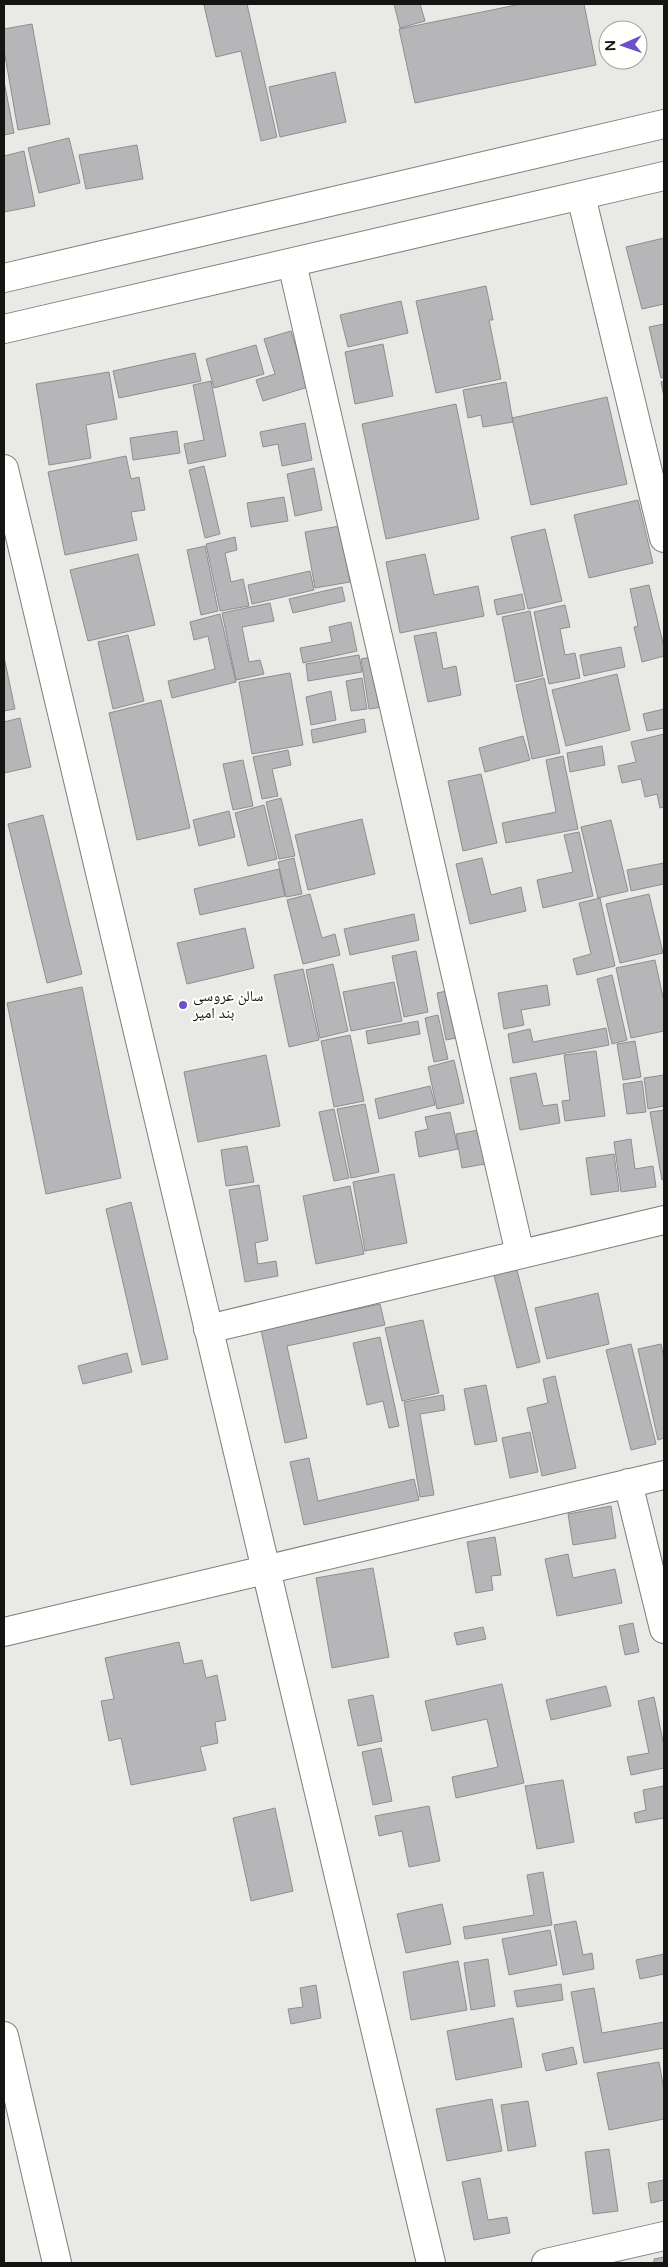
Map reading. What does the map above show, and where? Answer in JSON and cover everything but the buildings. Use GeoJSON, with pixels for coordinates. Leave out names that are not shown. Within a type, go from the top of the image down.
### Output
{"type":"FeatureCollection","features":[{"type":"Feature","properties":{"kind":"street"},"geometry":{"type":"LineString","coordinates":[[4,278],[664,124]]}},
{"type":"Feature","properties":{"kind":"street"},"geometry":{"type":"LineString","coordinates":[[4,330],[664,176]]}},
{"type":"Feature","properties":{"kind":"street"},"geometry":{"type":"LineString","coordinates":[[581,196],[664,538]]}},
{"type":"Feature","properties":{"kind":"street"},"geometry":{"type":"LineString","coordinates":[[292,264],[520,1254]]}},
{"type":"Feature","properties":{"kind":"street"},"geometry":{"type":"LineString","coordinates":[[4,469],[431,2263]]}},
{"type":"Feature","properties":{"kind":"street"},"geometry":{"type":"LineString","coordinates":[[208,1329],[664,1220]]}},
{"type":"Feature","properties":{"kind":"street"},"geometry":{"type":"LineString","coordinates":[[4,1632],[664,1475]]}},
{"type":"Feature","properties":{"kind":"street"},"geometry":{"type":"LineString","coordinates":[[628,1483],[664,1629]]}},
{"type":"Feature","properties":{"kind":"street"},"geometry":{"type":"LineString","coordinates":[[4,2036],[57,2263]]}},
{"type":"Feature","properties":{"kind":"street"},"geometry":{"type":"LineString","coordinates":[[546,2263],[664,2236]]}},
{"type":"Feature","properties":{"kind":"place","name":"سالن عروسی بند امیر"},"geometry":{"type":"Point","coordinates":[183,1005]}}]}
